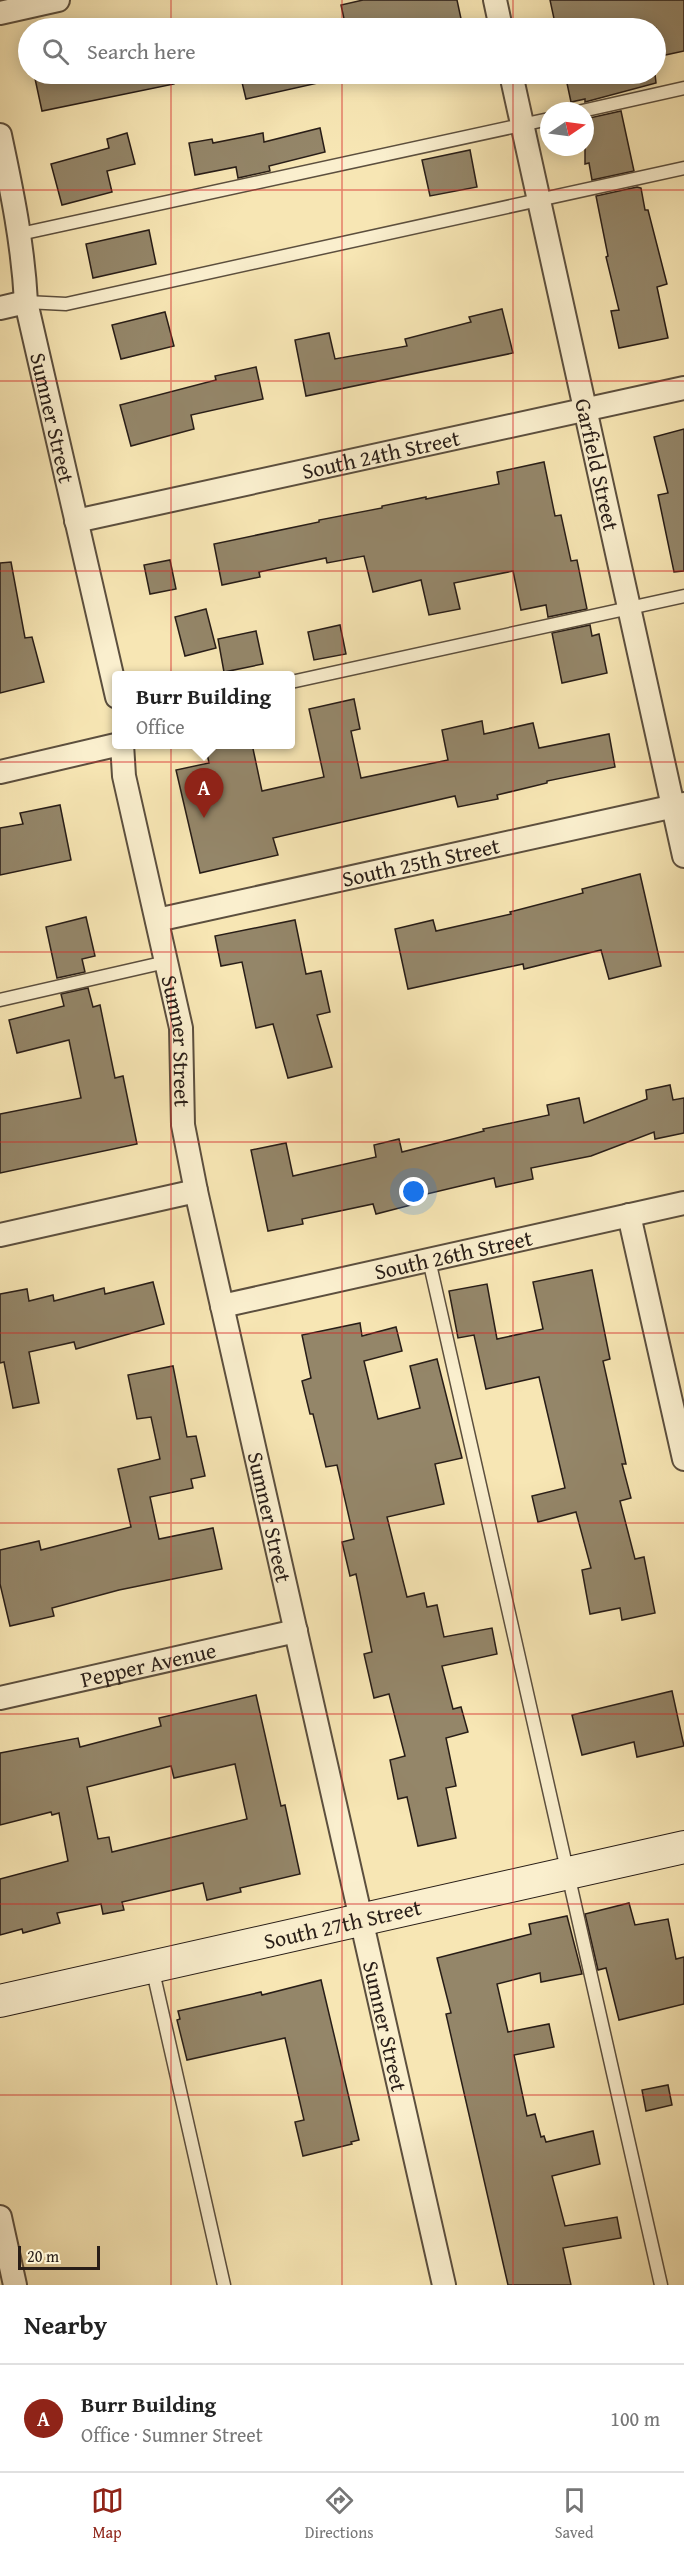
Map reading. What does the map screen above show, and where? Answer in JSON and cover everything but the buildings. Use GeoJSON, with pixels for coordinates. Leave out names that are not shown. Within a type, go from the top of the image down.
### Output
{"type":"FeatureCollection","features":[{"type":"Feature","properties":{"kind":"main road","name":"South 27th Street"},"geometry":{"type":"LineString","coordinates":[[0,2001],[684,1847]]}},
{"type":"Feature","properties":{"kind":"street"},"geometry":{"type":"LineString","coordinates":[[0,13],[58,0]]}},
{"type":"Feature","properties":{"kind":"street"},"geometry":{"type":"LineString","coordinates":[[495,0],[499,18]]}},
{"type":"Feature","properties":{"kind":"street","name":"Garfield Street"},"geometry":{"type":"LineString","coordinates":[[513,84],[629,608],[679,806],[684,856]]}},
{"type":"Feature","properties":{"kind":"street","name":"Sumner Street"},"geometry":{"type":"LineString","coordinates":[[0,135],[20,234],[26,302],[112,676]]}},
{"type":"Feature","properties":{"kind":"street"},"geometry":{"type":"LineString","coordinates":[[0,308],[26,302]]}},
{"type":"Feature","properties":{"kind":"street","name":"South 24th Street"},"geometry":{"type":"LineString","coordinates":[[76,521],[684,388]]}},
{"type":"Feature","properties":{"kind":"street"},"geometry":{"type":"LineString","coordinates":[[0,772],[112,746]]}},
{"type":"Feature","properties":{"kind":"street","name":"Sumner Street"},"geometry":{"type":"LineString","coordinates":[[121,749],[124,776],[181,1028],[183,1125],[196,1191],[444,2285]]}},
{"type":"Feature","properties":{"kind":"street","name":"South 25th Street"},"geometry":{"type":"LineString","coordinates":[[157,920],[679,806]]}},
{"type":"Feature","properties":{"kind":"street"},"geometry":{"type":"LineString","coordinates":[[0,1235],[196,1191]]}},
{"type":"Feature","properties":{"kind":"street","name":"South 26th Street"},"geometry":{"type":"LineString","coordinates":[[222,1306],[684,1203]]}},
{"type":"Feature","properties":{"kind":"street"},"geometry":{"type":"LineString","coordinates":[[629,1215],[684,1459]]}},
{"type":"Feature","properties":{"kind":"street","name":"Pepper Avenue"},"geometry":{"type":"LineString","coordinates":[[0,1698],[296,1631]]}},
{"type":"Feature","properties":{"kind":"street"},"geometry":{"type":"LineString","coordinates":[[0,2217],[15,2285]]}},
{"type":"Feature","properties":{"kind":"lane"},"geometry":{"type":"LineString","coordinates":[[594,108],[684,88]]}},
{"type":"Feature","properties":{"kind":"lane"},"geometry":{"type":"LineString","coordinates":[[20,234],[540,120]]}},
{"type":"Feature","properties":{"kind":"lane"},"geometry":{"type":"LineString","coordinates":[[26,302],[66,304],[684,168]]}},
{"type":"Feature","properties":{"kind":"lane"},"geometry":{"type":"LineString","coordinates":[[295,681],[684,596]]}},
{"type":"Feature","properties":{"kind":"lane"},"geometry":{"type":"LineString","coordinates":[[0,1000],[166,962]]}},
{"type":"Feature","properties":{"kind":"lane"},"geometry":{"type":"LineString","coordinates":[[429,1260],[661,2285]]}},
{"type":"Feature","properties":{"kind":"lane"},"geometry":{"type":"LineString","coordinates":[[152,1967],[224,2285]]}},
{"type":"Feature","properties":{"kind":"place","name":"Burr Building"},"geometry":{"type":"Point","coordinates":[204,818]}}]}
